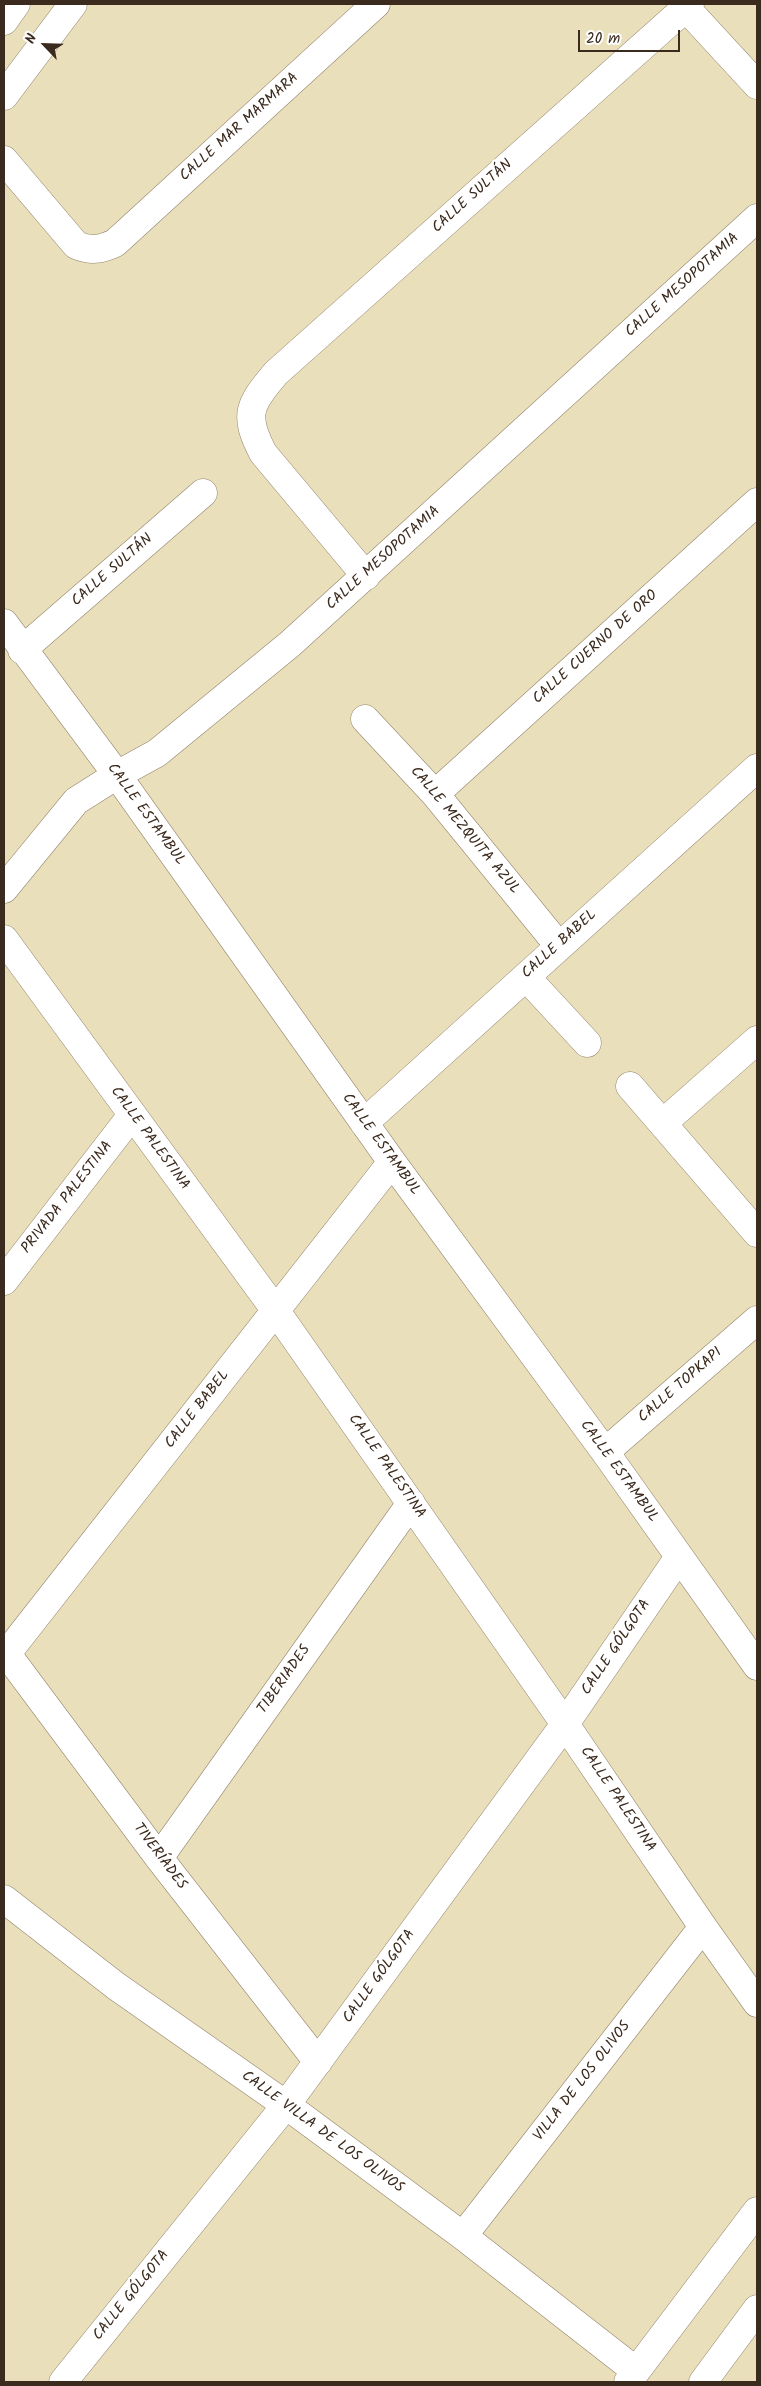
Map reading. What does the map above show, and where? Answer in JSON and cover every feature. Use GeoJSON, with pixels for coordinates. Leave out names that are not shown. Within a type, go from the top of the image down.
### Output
{"type":"FeatureCollection","features":[{"type":"Feature","properties":{"kind":"street"},"geometry":{"type":"LineString","coordinates":[[4,21],[16,4]]}},
{"type":"Feature","properties":{"kind":"street"},"geometry":{"type":"LineString","coordinates":[[4,96],[73,4]]}},
{"type":"Feature","properties":{"kind":"street","name":"CALLE MAR MARMARA"},"geometry":{"type":"LineString","coordinates":[[4,160],[76,245],[87,250],[101,250],[114,243],[376,4]]}},
{"type":"Feature","properties":{"kind":"street"},"geometry":{"type":"LineString","coordinates":[[688,6],[757,85]]}},
{"type":"Feature","properties":{"kind":"street","name":"CALLE SULTÁN"},"geometry":{"type":"LineString","coordinates":[[366,576],[263,453],[252,431],[250,416],[259,393],[276,373],[688,6]]}},
{"type":"Feature","properties":{"kind":"street","name":"CALLE MESOPOTAMIA"},"geometry":{"type":"LineString","coordinates":[[4,889],[76,801],[157,753],[290,644],[757,218]]}},
{"type":"Feature","properties":{"kind":"street","name":"CALLE SULTÁN"},"geometry":{"type":"LineString","coordinates":[[22,650],[203,493]]}},
{"type":"Feature","properties":{"kind":"street","name":"CALLE CUERNO DE ORO"},"geometry":{"type":"LineString","coordinates":[[435,794],[757,502]]}},
{"type":"Feature","properties":{"kind":"street","name":"CALLE ESTAMBUL"},"geometry":{"type":"LineString","coordinates":[[4,622],[22,650],[117,775],[392,1162],[605,1452],[757,1666]]}},
{"type":"Feature","properties":{"kind":"street","name":"CALLE MEZQUITA AZUL"},"geometry":{"type":"LineString","coordinates":[[365,719],[435,794],[559,946]]}},
{"type":"Feature","properties":{"kind":"street","name":"CALLE BABEL"},"geometry":{"type":"LineString","coordinates":[[364,1123],[757,768]]}},
{"type":"Feature","properties":{"kind":"street","name":"CALLE PALESTINA"},"geometry":{"type":"LineString","coordinates":[[4,939],[276,1311],[565,1724],[702,1927],[757,2003]]}},
{"type":"Feature","properties":{"kind":"street"},"geometry":{"type":"LineString","coordinates":[[526,977],[587,1044]]}},
{"type":"Feature","properties":{"kind":"street"},"geometry":{"type":"LineString","coordinates":[[662,1122],[757,1040]]}},
{"type":"Feature","properties":{"kind":"street"},"geometry":{"type":"LineString","coordinates":[[630,1086],[757,1233]]}},
{"type":"Feature","properties":{"kind":"street","name":"PRIVADA PALESTINA"},"geometry":{"type":"LineString","coordinates":[[4,1282],[132,1115]]}},
{"type":"Feature","properties":{"kind":"street","name":"CALLE BABEL"},"geometry":{"type":"LineString","coordinates":[[5,1653],[392,1162]]}},
{"type":"Feature","properties":{"kind":"street","name":"CALLE TOPKAPI"},"geometry":{"type":"LineString","coordinates":[[605,1452],[757,1320]]}},
{"type":"Feature","properties":{"kind":"street","name":"TIBERIADES"},"geometry":{"type":"LineString","coordinates":[[159,1858],[411,1503]]}},
{"type":"Feature","properties":{"kind":"street","name":"CALLE GÓLGOTA"},"geometry":{"type":"LineString","coordinates":[[63,2382],[286,2106],[565,1724],[679,1557]]}},
{"type":"Feature","properties":{"kind":"street","name":"TIVERÍADES"},"geometry":{"type":"LineString","coordinates":[[5,1653],[159,1858],[318,2062]]}},
{"type":"Feature","properties":{"kind":"street","name":"CALLE VILLA DE LOS OLIVOS"},"geometry":{"type":"LineString","coordinates":[[4,1899],[116,1986],[286,2106],[463,2236],[632,2377]]}},
{"type":"Feature","properties":{"kind":"street","name":"VILLA DE LOS OLIVOS"},"geometry":{"type":"LineString","coordinates":[[463,2236],[702,1927]]}},
{"type":"Feature","properties":{"kind":"street"},"geometry":{"type":"LineString","coordinates":[[632,2377],[757,2211]]}},
{"type":"Feature","properties":{"kind":"street"},"geometry":{"type":"LineString","coordinates":[[703,2382],[757,2310]]}}]}
